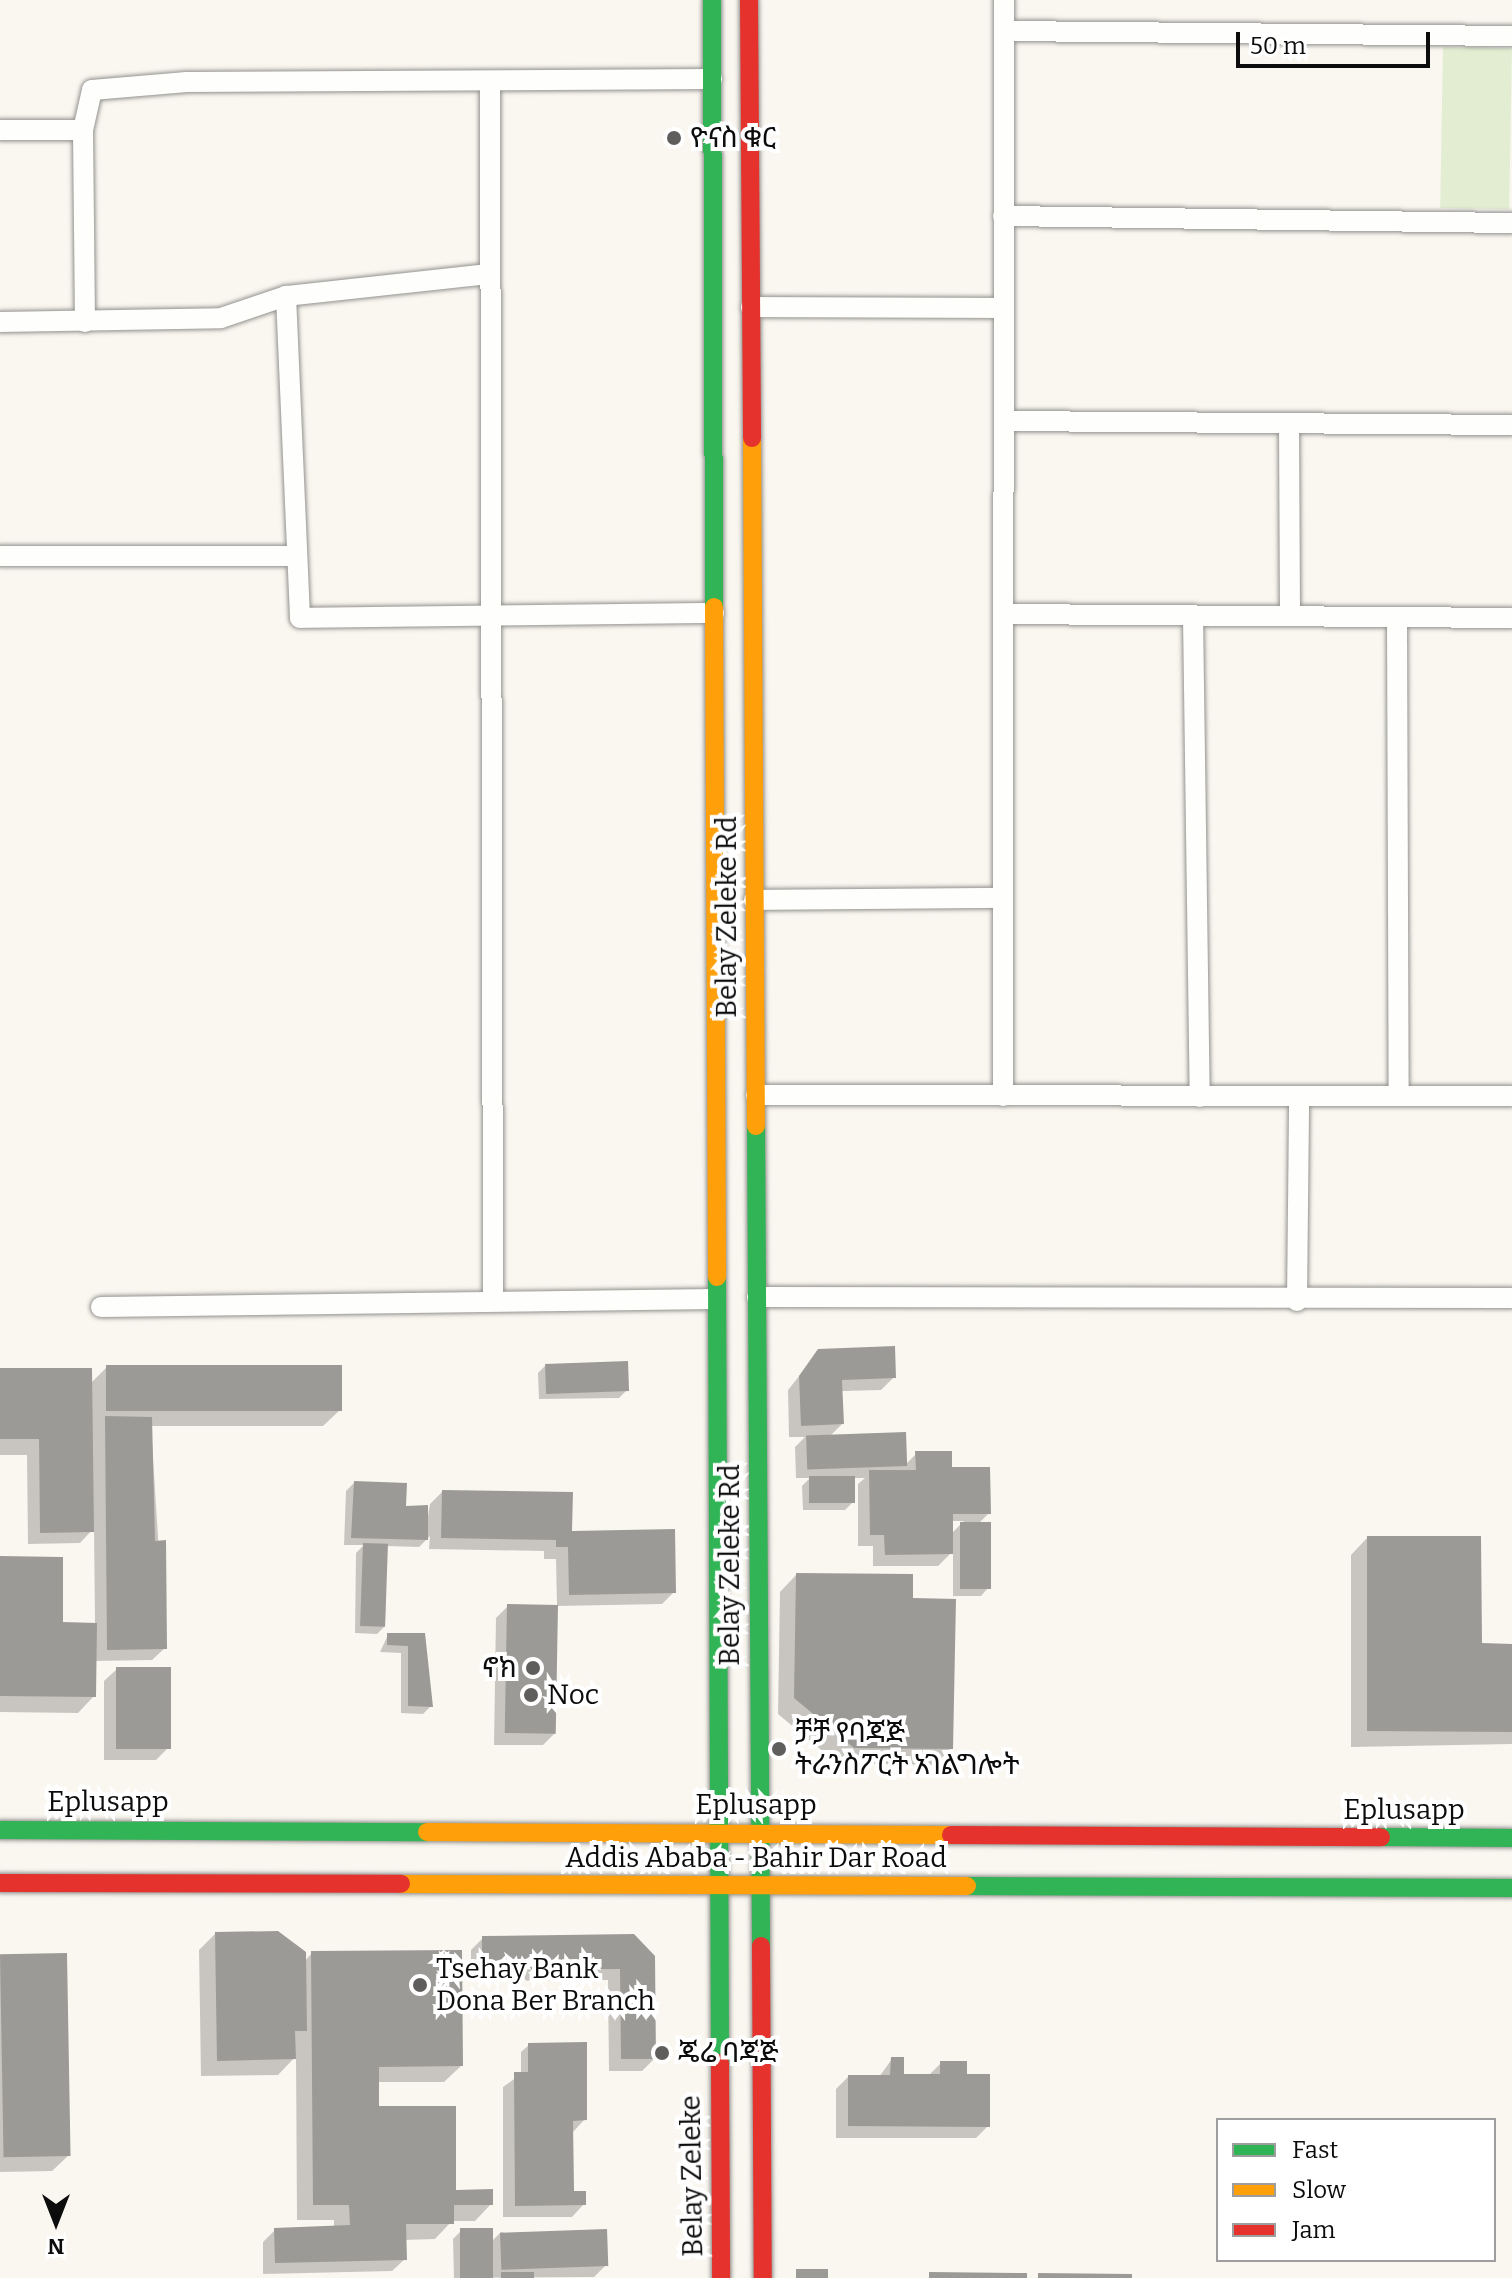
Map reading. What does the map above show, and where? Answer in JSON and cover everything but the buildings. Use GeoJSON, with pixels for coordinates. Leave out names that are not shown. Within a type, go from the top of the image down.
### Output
{"type":"FeatureCollection","features":[{"type":"Feature","properties":{"kind":"main road","name":"Belay Zeleke Rd"},"geometry":{"type":"LineString","coordinates":[[712,0],[716,1833]]}},
{"type":"Feature","properties":{"kind":"main road","name":"Belay Zeleke Rd"},"geometry":{"type":"LineString","coordinates":[[749,0],[760,1834]]}},
{"type":"Feature","properties":{"kind":"main road"},"geometry":{"type":"LineString","coordinates":[[713,307],[751,307]]}},
{"type":"Feature","properties":{"kind":"main road"},"geometry":{"type":"LineString","coordinates":[[714,901],[754,900]]}},
{"type":"Feature","properties":{"kind":"main road"},"geometry":{"type":"LineString","coordinates":[[715,1299],[757,1297]]}},
{"type":"Feature","properties":{"kind":"main road","name":"Eplusapp"},"geometry":{"type":"LineString","coordinates":[[0,1830],[1512,1838]]}},
{"type":"Feature","properties":{"kind":"main road","name":"Belay Zeleke"},"geometry":{"type":"LineString","coordinates":[[716,1833],[721,2278]]}},
{"type":"Feature","properties":{"kind":"main road"},"geometry":{"type":"LineString","coordinates":[[760,1834],[763,2278]]}},
{"type":"Feature","properties":{"kind":"main road","name":"Addis Ababa - Bahir Dar Road"},"geometry":{"type":"LineString","coordinates":[[0,1883],[1512,1888]]}},
{"type":"Feature","properties":{"kind":"street"},"geometry":{"type":"LineString","coordinates":[[1003,1096],[1004,0]]}},
{"type":"Feature","properties":{"kind":"street"},"geometry":{"type":"LineString","coordinates":[[1004,31],[1512,36]]}},
{"type":"Feature","properties":{"kind":"street"},"geometry":{"type":"LineString","coordinates":[[85,322],[83,130],[92,90],[118,85],[712,79]]}},
{"type":"Feature","properties":{"kind":"street"},"geometry":{"type":"LineString","coordinates":[[490,81],[488,274],[493,618],[493,1300]]}},
{"type":"Feature","properties":{"kind":"street"},"geometry":{"type":"LineString","coordinates":[[0,130],[83,130]]}},
{"type":"Feature","properties":{"kind":"street"},"geometry":{"type":"LineString","coordinates":[[1003,216],[1512,223]]}},
{"type":"Feature","properties":{"kind":"street"},"geometry":{"type":"LineString","coordinates":[[0,322],[221,318],[286,296],[488,274]]}},
{"type":"Feature","properties":{"kind":"street"},"geometry":{"type":"LineString","coordinates":[[286,296],[300,618],[714,613]]}},
{"type":"Feature","properties":{"kind":"street"},"geometry":{"type":"LineString","coordinates":[[751,307],[1002,308]]}},
{"type":"Feature","properties":{"kind":"street"},"geometry":{"type":"LineString","coordinates":[[1004,421],[1512,425]]}},
{"type":"Feature","properties":{"kind":"street"},"geometry":{"type":"LineString","coordinates":[[1289,423],[1290,615]]}},
{"type":"Feature","properties":{"kind":"street"},"geometry":{"type":"LineString","coordinates":[[0,556],[296,556]]}},
{"type":"Feature","properties":{"kind":"street"},"geometry":{"type":"LineString","coordinates":[[1004,614],[1512,618]]}},
{"type":"Feature","properties":{"kind":"street"},"geometry":{"type":"LineString","coordinates":[[1193,615],[1200,1097]]}},
{"type":"Feature","properties":{"kind":"street"},"geometry":{"type":"LineString","coordinates":[[1397,617],[1399,1096]]}},
{"type":"Feature","properties":{"kind":"street"},"geometry":{"type":"LineString","coordinates":[[754,900],[1002,898]]}},
{"type":"Feature","properties":{"kind":"street"},"geometry":{"type":"LineString","coordinates":[[756,1095],[1512,1096]]}},
{"type":"Feature","properties":{"kind":"street"},"geometry":{"type":"LineString","coordinates":[[1297,1301],[1299,1097]]}},
{"type":"Feature","properties":{"kind":"street"},"geometry":{"type":"LineString","coordinates":[[757,1297],[1297,1301],[1512,1298]]}},
{"type":"Feature","properties":{"kind":"street"},"geometry":{"type":"LineString","coordinates":[[101,1307],[715,1299]]}},
{"type":"Feature","properties":{"kind":"green space"},"geometry":{"type":"Polygon","coordinates":[[[1443,47],[1512,48],[1509,209],[1440,208],[1443,47]]]}},
{"type":"Feature","properties":{"kind":"traffic: fast"},"geometry":{"type":"LineString","coordinates":[[712,0],[714,607]]}},
{"type":"Feature","properties":{"kind":"traffic: fast"},"geometry":{"type":"LineString","coordinates":[[756,1126],[761,1946]]}},
{"type":"Feature","properties":{"kind":"traffic: fast"},"geometry":{"type":"LineString","coordinates":[[717,1277],[720,2063]]}},
{"type":"Feature","properties":{"kind":"traffic: fast"},"geometry":{"type":"LineString","coordinates":[[0,1830],[427,1832]]}},
{"type":"Feature","properties":{"kind":"traffic: fast"},"geometry":{"type":"LineString","coordinates":[[1381,1837],[1512,1838]]}},
{"type":"Feature","properties":{"kind":"traffic: fast"},"geometry":{"type":"LineString","coordinates":[[967,1886],[1512,1888]]}},
{"type":"Feature","properties":{"kind":"traffic: slow"},"geometry":{"type":"LineString","coordinates":[[752,438],[756,1126]]}},
{"type":"Feature","properties":{"kind":"traffic: slow"},"geometry":{"type":"LineString","coordinates":[[714,607],[717,1277]]}},
{"type":"Feature","properties":{"kind":"traffic: slow"},"geometry":{"type":"LineString","coordinates":[[427,1832],[951,1835]]}},
{"type":"Feature","properties":{"kind":"traffic: slow"},"geometry":{"type":"LineString","coordinates":[[401,1884],[967,1886]]}},
{"type":"Feature","properties":{"kind":"traffic: jam"},"geometry":{"type":"LineString","coordinates":[[749,0],[752,438]]}},
{"type":"Feature","properties":{"kind":"traffic: jam"},"geometry":{"type":"LineString","coordinates":[[951,1835],[1381,1837]]}},
{"type":"Feature","properties":{"kind":"traffic: jam"},"geometry":{"type":"LineString","coordinates":[[0,1883],[401,1884]]}},
{"type":"Feature","properties":{"kind":"traffic: jam"},"geometry":{"type":"LineString","coordinates":[[761,1946],[763,2278]]}},
{"type":"Feature","properties":{"kind":"traffic: jam"},"geometry":{"type":"LineString","coordinates":[[720,2063],[721,2278]]}},
{"type":"Feature","properties":{"kind":"place","name":"ዮናስ ቁር"},"geometry":{"type":"Point","coordinates":[674,138]}},
{"type":"Feature","properties":{"kind":"place","name":"ኖክ"},"geometry":{"type":"Point","coordinates":[533,1668]}},
{"type":"Feature","properties":{"kind":"place","name":"Noc"},"geometry":{"type":"Point","coordinates":[531,1695]}},
{"type":"Feature","properties":{"kind":"place","name":"ቻቻ የባጃጅ ትራንስፖርት አገልግሎት"},"geometry":{"type":"Point","coordinates":[779,1749]}},
{"type":"Feature","properties":{"kind":"place","name":"Tsehay Bank Dona Ber Branch"},"geometry":{"type":"Point","coordinates":[420,1985]}},
{"type":"Feature","properties":{"kind":"place","name":"ጄሬ ባጃጅ"},"geometry":{"type":"Point","coordinates":[662,2053]}}]}
